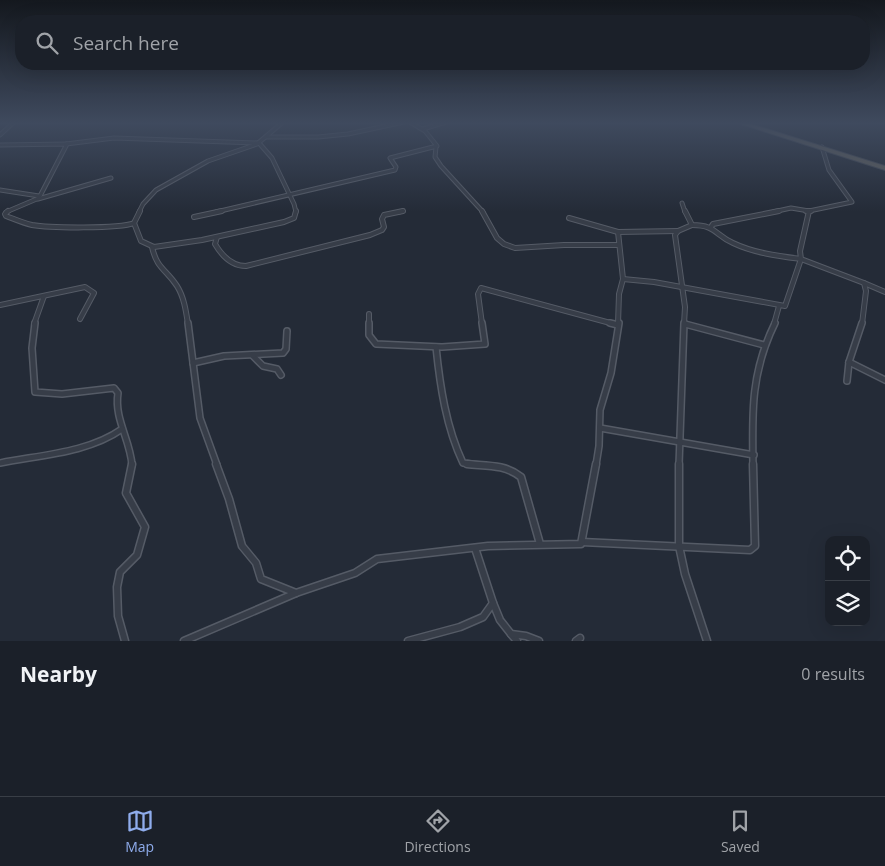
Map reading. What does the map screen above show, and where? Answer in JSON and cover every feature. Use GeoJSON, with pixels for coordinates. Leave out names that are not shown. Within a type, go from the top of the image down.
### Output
{"type":"FeatureCollection","features":[{"type":"Feature","properties":{"kind":"highway"},"geometry":{"type":"LineString","coordinates":[[837,152],[885,168]]}},
{"type":"Feature","properties":{"kind":"street"},"geometry":{"type":"LineString","coordinates":[[38,197],[63,152]]}},
{"type":"Feature","properties":{"kind":"street"},"geometry":{"type":"LineString","coordinates":[[235,152],[208,162],[156,190],[143,204],[134,224],[137,236],[152,247],[155,261],[177,286],[184,301],[200,418],[229,498],[242,546],[256,563],[261,579],[296,593]]}},
{"type":"Feature","properties":{"kind":"street"},"geometry":{"type":"LineString","coordinates":[[152,247],[217,237],[294,218],[295,208],[290,194],[285,188],[268,152]]}},
{"type":"Feature","properties":{"kind":"street"},"geometry":{"type":"LineString","coordinates":[[194,217],[391,171],[396,167],[390,158],[414,152]]}},
{"type":"Feature","properties":{"kind":"street"},"geometry":{"type":"LineString","coordinates":[[436,152],[434,154],[441,166],[454,183],[477,204],[497,238],[504,244],[515,248],[564,245],[619,245]]}},
{"type":"Feature","properties":{"kind":"street"},"geometry":{"type":"LineString","coordinates":[[711,227],[713,224],[791,208],[809,211],[852,202],[829,170],[823,152]]}},
{"type":"Feature","properties":{"kind":"street"},"geometry":{"type":"LineString","coordinates":[[111,178],[38,197],[7,211],[5,215],[32,225],[84,227],[127,226],[134,224]]}},
{"type":"Feature","properties":{"kind":"street"},"geometry":{"type":"LineString","coordinates":[[0,190],[38,197]]}},
{"type":"Feature","properties":{"kind":"street"},"geometry":{"type":"LineString","coordinates":[[682,203],[692,225]]}},
{"type":"Feature","properties":{"kind":"street"},"geometry":{"type":"LineString","coordinates":[[217,237],[215,244],[223,255],[230,262],[242,267],[370,235],[382,230],[384,227],[382,219],[384,215],[403,211]]}},
{"type":"Feature","properties":{"kind":"street"},"geometry":{"type":"LineString","coordinates":[[623,278],[785,306],[801,259],[800,251],[809,211]]}},
{"type":"Feature","properties":{"kind":"street"},"geometry":{"type":"LineString","coordinates":[[569,218],[618,232],[678,231],[692,225],[704,225],[711,227],[733,243],[770,254],[801,259],[885,292]]}},
{"type":"Feature","properties":{"kind":"street"},"geometry":{"type":"LineString","coordinates":[[678,231],[675,235],[675,243],[683,289],[685,324],[679,442],[679,546],[685,574],[708,641]]}},
{"type":"Feature","properties":{"kind":"street"},"geometry":{"type":"LineString","coordinates":[[582,542],[599,446],[600,410],[611,373],[621,304],[619,294],[623,278],[618,232]]}},
{"type":"Feature","properties":{"kind":"street"},"geometry":{"type":"LineString","coordinates":[[847,381],[849,362],[861,329],[866,291],[864,283]]}},
{"type":"Feature","properties":{"kind":"street"},"geometry":{"type":"LineString","coordinates":[[0,305],[81,288],[92,290],[94,293],[80,319]]}},
{"type":"Feature","properties":{"kind":"street"},"geometry":{"type":"LineString","coordinates":[[369,314],[368,335],[376,344],[436,347],[485,344],[478,294],[480,288],[618,326]]}},
{"type":"Feature","properties":{"kind":"street"},"geometry":{"type":"LineString","coordinates":[[44,296],[44,304],[35,321],[32,347],[35,392],[40,394],[76,394],[114,388],[118,393],[115,402],[132,462],[126,493],[145,527],[137,556],[120,572],[117,587],[118,616],[124,641]]}},
{"type":"Feature","properties":{"kind":"street"},"geometry":{"type":"LineString","coordinates":[[184,641],[296,593],[355,573],[377,559],[475,548],[540,544],[577,545],[582,542],[750,550],[755,546],[752,414],[756,374],[764,345],[776,322],[779,306]]}},
{"type":"Feature","properties":{"kind":"street"},"geometry":{"type":"LineString","coordinates":[[685,324],[764,345]]}},
{"type":"Feature","properties":{"kind":"street"},"geometry":{"type":"LineString","coordinates":[[192,363],[224,356],[283,353],[286,349],[287,332]]}},
{"type":"Feature","properties":{"kind":"street"},"geometry":{"type":"LineString","coordinates":[[436,347],[442,390],[456,452],[463,463],[508,468],[517,472],[521,477],[540,544]]}},
{"type":"Feature","properties":{"kind":"street"},"geometry":{"type":"LineString","coordinates":[[253,356],[258,364],[266,368],[277,369],[281,375]]}},
{"type":"Feature","properties":{"kind":"street"},"geometry":{"type":"LineString","coordinates":[[849,362],[885,380]]}},
{"type":"Feature","properties":{"kind":"street"},"geometry":{"type":"LineString","coordinates":[[600,428],[754,455]]}},
{"type":"Feature","properties":{"kind":"street"},"geometry":{"type":"LineString","coordinates":[[0,463],[92,445],[122,429]]}},
{"type":"Feature","properties":{"kind":"street"},"geometry":{"type":"LineString","coordinates":[[475,548],[500,620],[517,641]]}},
{"type":"Feature","properties":{"kind":"street"},"geometry":{"type":"LineString","coordinates":[[408,641],[468,624],[483,617],[493,603]]}},
{"type":"Feature","properties":{"kind":"street"},"geometry":{"type":"LineString","coordinates":[[511,634],[526,636],[539,641]]}}]}
